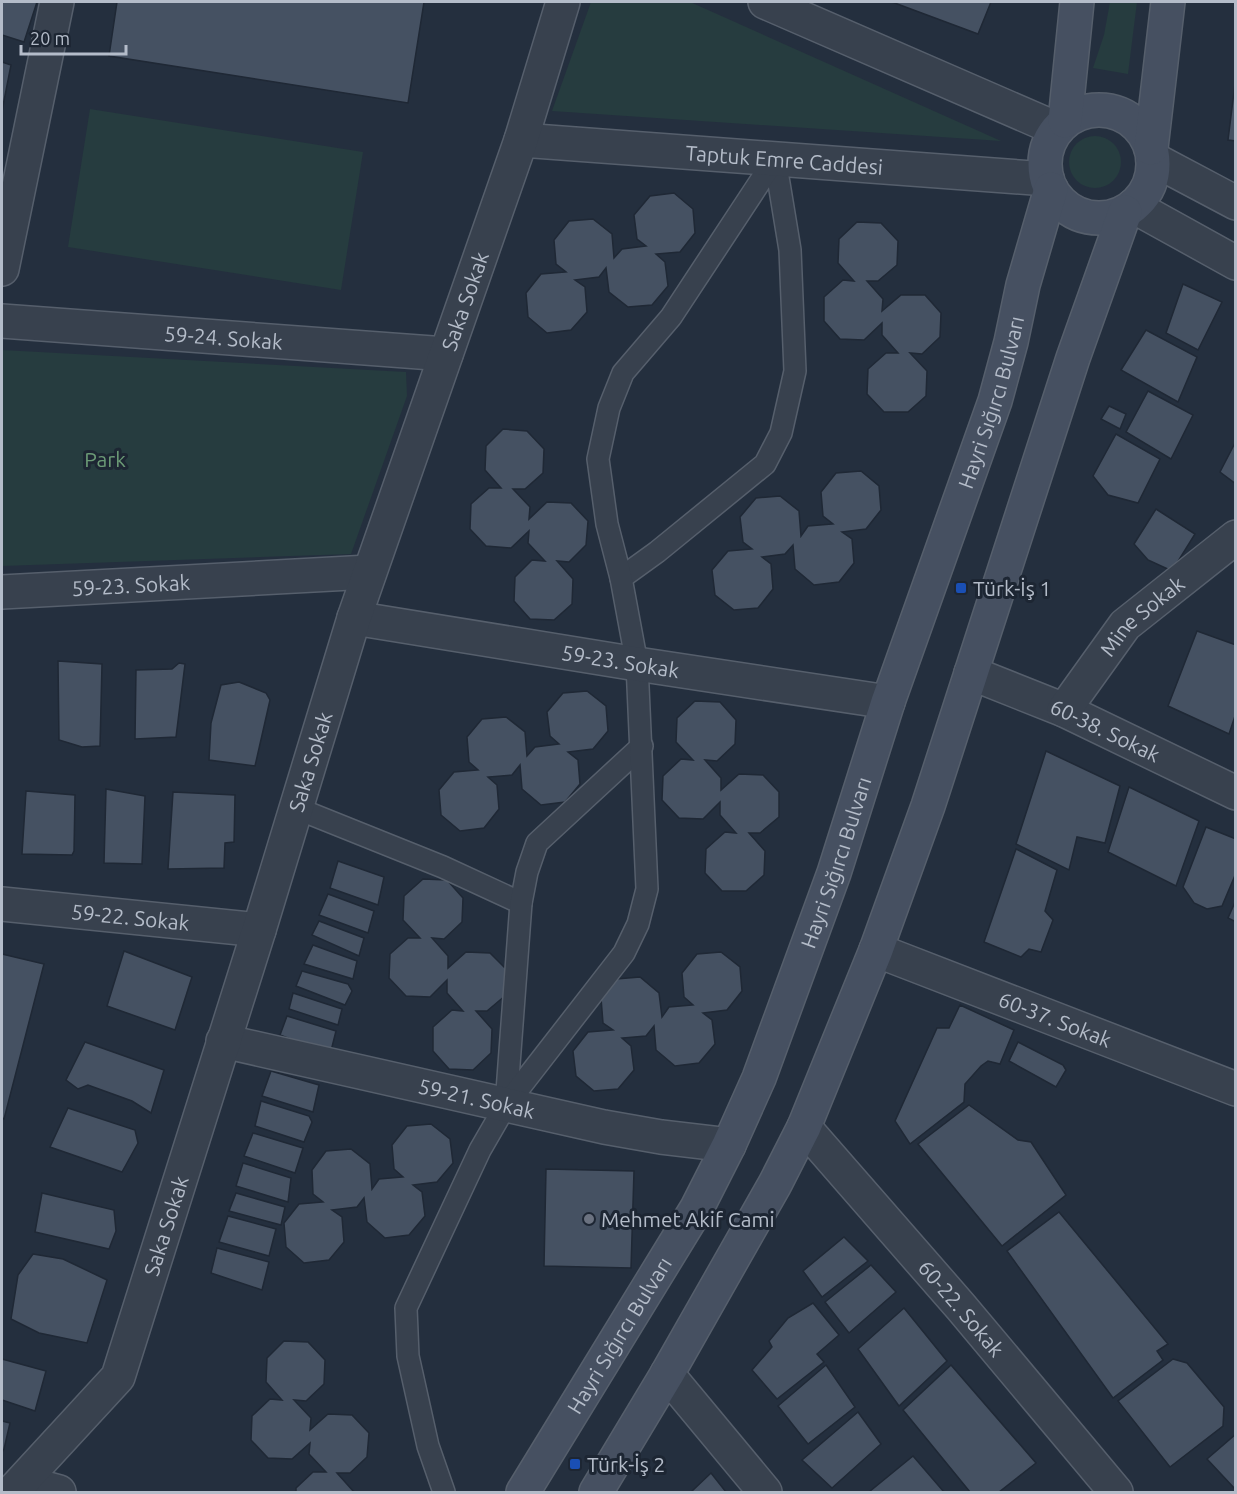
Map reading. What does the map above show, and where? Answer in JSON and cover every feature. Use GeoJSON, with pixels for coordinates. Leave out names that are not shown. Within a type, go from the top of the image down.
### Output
{"type":"FeatureCollection","features":[{"type":"Feature","properties":{"kind":"street"},"geometry":{"type":"LineString","coordinates":[[2,269],[57,2]]}},
{"type":"Feature","properties":{"kind":"street","name":"Saka Sokak"},"geometry":{"type":"LineString","coordinates":[[17,1487],[118,1377],[259,930],[354,618],[521,140],[563,2]]}},
{"type":"Feature","properties":{"kind":"street"},"geometry":{"type":"LineString","coordinates":[[765,2],[1061,125]]}},
{"type":"Feature","properties":{"kind":"street"},"geometry":{"type":"LineString","coordinates":[[1061,125],[1077,2]]}},
{"type":"Feature","properties":{"kind":"street"},"geometry":{"type":"LineString","coordinates":[[596,1492],[667,1374],[775,1185],[804,1128],[876,950],[928,807],[1076,346],[1129,209],[1143,195],[1151,180],[1168,2]]}},
{"type":"Feature","properties":{"kind":"street"},"geometry":{"type":"LineString","coordinates":[[1236,203],[1152,154],[1142,129],[1125,116],[1115,112],[1094,109],[1084,111],[1061,125],[1049,142],[1045,158],[1049,184],[1064,205],[1083,216],[1104,218],[1129,209],[1236,263]]}},
{"type":"Feature","properties":{"kind":"street","name":"Taptuk Emre Caddesi"},"geometry":{"type":"LineString","coordinates":[[521,140],[775,159],[1049,184]]}},
{"type":"Feature","properties":{"kind":"street","name":"Hayri Sığırcı Bulvarı"},"geometry":{"type":"LineString","coordinates":[[523,1492],[697,1208],[759,1078],[834,873],[888,702],[995,401],[1049,184]]}},
{"type":"Feature","properties":{"kind":"street","name":"59-24. Sokak"},"geometry":{"type":"LineString","coordinates":[[2,321],[446,354]]}},
{"type":"Feature","properties":{"kind":"street","name":"Mine Sokak"},"geometry":{"type":"LineString","coordinates":[[1064,710],[1125,625],[1236,537]]}},
{"type":"Feature","properties":{"kind":"street","name":"59-23. Sokak"},"geometry":{"type":"LineString","coordinates":[[2,592],[369,572]]}},
{"type":"Feature","properties":{"kind":"street","name":"59-23. Sokak"},"geometry":{"type":"LineString","coordinates":[[354,618],[888,702]]}},
{"type":"Feature","properties":{"kind":"street","name":"60-38. Sokak"},"geometry":{"type":"LineString","coordinates":[[971,673],[1064,710],[1236,793]]}},
{"type":"Feature","properties":{"kind":"street","name":"59-22. Sokak"},"geometry":{"type":"LineString","coordinates":[[2,904],[259,930]]}},
{"type":"Feature","properties":{"kind":"street","name":"60-37. Sokak"},"geometry":{"type":"LineString","coordinates":[[876,950],[1236,1089]]}},
{"type":"Feature","properties":{"kind":"street","name":"59-21. Sokak"},"geometry":{"type":"LineString","coordinates":[[224,1041],[638,1133],[729,1145]]}},
{"type":"Feature","properties":{"kind":"street","name":"60-22. Sokak"},"geometry":{"type":"LineString","coordinates":[[804,1128],[961,1307],[1116,1492]]}},
{"type":"Feature","properties":{"kind":"street"},"geometry":{"type":"LineString","coordinates":[[667,1374],[765,1492]]}},
{"type":"Feature","properties":{"kind":"street"},"geometry":{"type":"LineString","coordinates":[[17,1487],[59,1492]]}},
{"type":"Feature","properties":{"kind":"lane"},"geometry":{"type":"LineString","coordinates":[[621,578],[657,552],[765,464],[781,433],[795,371],[790,250],[775,159]]}},
{"type":"Feature","properties":{"kind":"lane"},"geometry":{"type":"LineString","coordinates":[[444,1492],[428,1446],[408,1356],[406,1308],[480,1150],[506,1105],[624,953],[638,924],[646,889],[637,664],[621,578],[607,524],[598,459],[609,408],[623,373],[671,317],[775,159]]}},
{"type":"Feature","properties":{"kind":"lane"},"geometry":{"type":"LineString","coordinates":[[506,1105],[521,903],[527,872],[537,843],[642,746]]}},
{"type":"Feature","properties":{"kind":"lane"},"geometry":{"type":"LineString","coordinates":[[296,808],[443,867],[521,903]]}},
{"type":"Feature","properties":{"kind":"green space"},"geometry":{"type":"Polygon","coordinates":[[[591,2],[690,2],[1001,141],[552,111],[591,2]]]}},
{"type":"Feature","properties":{"kind":"green space"},"geometry":{"type":"Polygon","coordinates":[[[1110,2],[1137,2],[1128,74],[1093,68],[1104,35],[1110,2]]]}},
{"type":"Feature","properties":{"kind":"green space"},"geometry":{"type":"Polygon","coordinates":[[[90,109],[363,152],[341,290],[68,247],[90,109]]]}},
{"type":"Feature","properties":{"kind":"green space"},"geometry":{"type":"Polygon","coordinates":[[[1095,136],[1109,140],[1117,148],[1121,162],[1117,176],[1109,184],[1095,188],[1081,184],[1073,176],[1069,162],[1073,148],[1081,140],[1095,136]]]}},
{"type":"Feature","properties":{"kind":"green space","name":"Park"},"geometry":{"type":"Polygon","coordinates":[[[2,350],[406,372],[407,396],[351,554],[2,566],[2,350]]]}},
{"type":"Feature","properties":{"kind":"building"},"geometry":{"type":"Polygon","coordinates":[[[2,2],[37,2],[24,42],[2,35],[2,2]]]}},
{"type":"Feature","properties":{"kind":"building"},"geometry":{"type":"Polygon","coordinates":[[[117,2],[424,2],[408,103],[109,56],[117,2]]]}},
{"type":"Feature","properties":{"kind":"building"},"geometry":{"type":"Polygon","coordinates":[[[892,2],[991,2],[978,34],[892,2]]]}},
{"type":"Feature","properties":{"kind":"building"},"geometry":{"type":"Polygon","coordinates":[[[2,62],[11,65],[2,111],[2,62]]]}},
{"type":"Feature","properties":{"kind":"building"},"geometry":{"type":"Polygon","coordinates":[[[1236,76],[1236,141],[1228,140],[1236,76]]]}},
{"type":"Feature","properties":{"kind":"building"},"geometry":{"type":"Polygon","coordinates":[[[674,193],[693,209],[695,233],[680,252],[656,254],[665,262],[668,286],[652,305],[628,307],[609,292],[606,268],[599,277],[575,280],[585,287],[587,312],[571,330],[547,333],[528,317],[526,293],[541,274],[566,272],[556,264],[554,240],[569,221],[593,219],[612,234],[614,258],[622,249],[646,246],[637,239],[634,215],[650,196],[674,193]]]}},
{"type":"Feature","properties":{"kind":"building"},"geometry":{"type":"Polygon","coordinates":[[[857,222],[881,223],[898,241],[897,265],[878,281],[867,281],[883,299],[882,311],[901,295],[925,295],[941,313],[940,337],[922,354],[910,353],[927,371],[926,396],[908,412],[884,412],[867,394],[868,369],[886,353],[898,353],[882,335],[882,323],[864,340],[840,339],[824,321],[824,297],[843,280],[854,281],[838,263],[839,239],[857,222]]]}},
{"type":"Feature","properties":{"kind":"building"},"geometry":{"type":"Polygon","coordinates":[[[1183,284],[1222,302],[1198,350],[1166,333],[1183,284]]]}},
{"type":"Feature","properties":{"kind":"building"},"geometry":{"type":"Polygon","coordinates":[[[1146,330],[1197,357],[1178,402],[1121,370],[1146,330]]]}},
{"type":"Feature","properties":{"kind":"building"},"geometry":{"type":"Polygon","coordinates":[[[1148,391],[1193,415],[1171,459],[1126,432],[1148,391]]]}},
{"type":"Feature","properties":{"kind":"building"},"geometry":{"type":"Polygon","coordinates":[[[1109,406],[1126,414],[1120,429],[1101,419],[1109,406]]]}},
{"type":"Feature","properties":{"kind":"building"},"geometry":{"type":"Polygon","coordinates":[[[503,429],[527,431],[544,449],[543,473],[525,489],[513,489],[530,507],[529,519],[547,502],[571,503],[588,521],[586,545],[569,562],[557,561],[573,579],[572,604],[554,620],[530,619],[514,601],[515,577],[532,560],[545,561],[528,543],[529,531],[511,548],[486,546],[470,529],[471,504],[489,488],[501,488],[485,470],[486,446],[503,429]]]}},
{"type":"Feature","properties":{"kind":"building"},"geometry":{"type":"Polygon","coordinates":[[[1116,434],[1160,459],[1138,503],[1108,495],[1093,476],[1116,434]]]}},
{"type":"Feature","properties":{"kind":"building"},"geometry":{"type":"Polygon","coordinates":[[[1236,441],[1236,484],[1220,472],[1236,441]]]}},
{"type":"Feature","properties":{"kind":"building"},"geometry":{"type":"Polygon","coordinates":[[[861,471],[879,486],[881,510],[866,529],[842,532],[852,539],[854,563],[839,582],[814,585],[795,569],[793,545],[785,554],[762,557],[771,564],[773,589],[758,608],[734,610],[715,595],[712,570],[728,551],[752,549],[743,542],[740,517],[756,498],[780,496],[799,511],[801,536],[808,526],[833,524],[823,516],[821,492],[836,473],[861,471]]]}},
{"type":"Feature","properties":{"kind":"building"},"geometry":{"type":"Polygon","coordinates":[[[1156,509],[1195,534],[1172,571],[1148,560],[1134,544],[1156,509]]]}},
{"type":"Feature","properties":{"kind":"building"},"geometry":{"type":"Polygon","coordinates":[[[1197,631],[1236,645],[1236,713],[1229,734],[1168,706],[1197,631]]]}},
{"type":"Feature","properties":{"kind":"building"},"geometry":{"type":"Polygon","coordinates":[[[58,661],[102,664],[100,746],[82,747],[59,740],[58,661]]]}},
{"type":"Feature","properties":{"kind":"building"},"geometry":{"type":"Polygon","coordinates":[[[179,663],[185,664],[176,737],[135,739],[136,670],[172,669],[179,663]]]}},
{"type":"Feature","properties":{"kind":"building"},"geometry":{"type":"Polygon","coordinates":[[[239,682],[266,693],[270,700],[255,766],[209,760],[211,723],[221,685],[239,682]]]}},
{"type":"Feature","properties":{"kind":"building"},"geometry":{"type":"Polygon","coordinates":[[[587,691],[606,706],[608,731],[593,749],[568,752],[578,760],[580,784],[565,802],[541,805],[522,789],[520,765],[512,775],[488,777],[497,785],[499,809],[484,828],[460,831],[441,815],[439,790],[454,772],[478,770],[469,762],[467,737],[482,719],[506,717],[525,732],[527,756],[535,747],[559,744],[550,736],[547,712],[563,693],[587,691]]]}},
{"type":"Feature","properties":{"kind":"building"},"geometry":{"type":"Polygon","coordinates":[[[695,701],[720,702],[736,720],[735,744],[717,761],[705,760],[721,778],[721,790],[739,774],[763,775],[779,792],[779,817],[760,833],[749,833],[765,851],[764,875],[746,891],[722,891],[705,873],[706,849],[725,832],[736,833],[720,815],[720,802],[703,819],[679,818],[662,800],[663,776],[681,759],[693,760],[676,742],[677,718],[695,701]]]}},
{"type":"Feature","properties":{"kind":"building"},"geometry":{"type":"Polygon","coordinates":[[[1046,751],[1120,786],[1105,843],[1077,837],[1069,870],[1016,844],[1046,751]]]}},
{"type":"Feature","properties":{"kind":"building"},"geometry":{"type":"Polygon","coordinates":[[[1129,787],[1199,821],[1176,886],[1108,852],[1129,787]]]}},
{"type":"Feature","properties":{"kind":"building"},"geometry":{"type":"Polygon","coordinates":[[[106,789],[145,796],[142,864],[104,863],[106,789]]]}},
{"type":"Feature","properties":{"kind":"building"},"geometry":{"type":"Polygon","coordinates":[[[26,791],[75,795],[72,855],[22,854],[26,791]]]}},
{"type":"Feature","properties":{"kind":"building"},"geometry":{"type":"Polygon","coordinates":[[[173,792],[235,795],[234,842],[225,843],[224,868],[168,869],[173,792]]]}},
{"type":"Feature","properties":{"kind":"building"},"geometry":{"type":"Polygon","coordinates":[[[1206,827],[1236,839],[1236,873],[1222,906],[1207,909],[1194,903],[1183,887],[1206,827]]]}},
{"type":"Feature","properties":{"kind":"building"},"geometry":{"type":"Polygon","coordinates":[[[1016,849],[1057,870],[1045,911],[1053,920],[1041,952],[1029,949],[1021,957],[984,942],[1016,849]]]}},
{"type":"Feature","properties":{"kind":"building"},"geometry":{"type":"Polygon","coordinates":[[[338,861],[384,877],[378,905],[330,888],[338,861]]]}},
{"type":"Feature","properties":{"kind":"building"},"geometry":{"type":"Polygon","coordinates":[[[423,879],[447,880],[463,898],[462,922],[444,939],[432,938],[448,956],[448,968],[466,952],[490,953],[507,970],[506,995],[487,1011],[476,1011],[492,1029],[491,1053],[473,1070],[449,1069],[433,1051],[433,1027],[452,1010],[463,1011],[447,993],[447,980],[430,997],[406,996],[389,978],[390,954],[408,938],[420,938],[403,920],[404,896],[423,879]]]}},
{"type":"Feature","properties":{"kind":"building"},"geometry":{"type":"Polygon","coordinates":[[[328,894],[374,911],[368,933],[319,915],[328,894]]]}},
{"type":"Feature","properties":{"kind":"building"},"geometry":{"type":"Polygon","coordinates":[[[1236,900],[1236,922],[1228,918],[1236,900]]]}},
{"type":"Feature","properties":{"kind":"building"},"geometry":{"type":"Polygon","coordinates":[[[319,921],[364,938],[359,956],[312,935],[319,921]]]}},
{"type":"Feature","properties":{"kind":"building"},"geometry":{"type":"Polygon","coordinates":[[[313,945],[357,961],[353,979],[304,964],[313,945]]]}},
{"type":"Feature","properties":{"kind":"building"},"geometry":{"type":"Polygon","coordinates":[[[124,951],[192,977],[175,1030],[107,1006],[124,951]]]}},
{"type":"Feature","properties":{"kind":"building"},"geometry":{"type":"Polygon","coordinates":[[[721,952],[740,967],[742,991],[727,1010],[703,1013],[712,1020],[715,1044],[699,1063],[675,1066],[656,1050],[654,1026],[646,1036],[622,1038],[631,1046],[634,1070],[618,1089],[594,1091],[576,1076],[573,1051],[588,1032],[613,1030],[603,1023],[601,998],[616,979],[640,977],[659,993],[662,1017],[669,1007],[693,1005],[684,997],[682,973],[697,954],[721,952]]]}},
{"type":"Feature","properties":{"kind":"building"},"geometry":{"type":"Polygon","coordinates":[[[2,954],[44,964],[4,1119],[2,1118],[2,954]]]}},
{"type":"Feature","properties":{"kind":"building"},"geometry":{"type":"Polygon","coordinates":[[[302,971],[348,984],[352,991],[345,1005],[296,986],[302,971]]]}},
{"type":"Feature","properties":{"kind":"building"},"geometry":{"type":"Polygon","coordinates":[[[293,993],[342,1009],[338,1025],[289,1009],[293,993]]]}},
{"type":"Feature","properties":{"kind":"building"},"geometry":{"type":"Polygon","coordinates":[[[960,1005],[1014,1030],[1000,1064],[988,1061],[981,1066],[965,1084],[964,1102],[910,1144],[895,1121],[937,1028],[949,1028],[960,1005]]]}},
{"type":"Feature","properties":{"kind":"building"},"geometry":{"type":"Polygon","coordinates":[[[287,1016],[336,1031],[330,1055],[280,1035],[287,1016]]]}},
{"type":"Feature","properties":{"kind":"building"},"geometry":{"type":"Polygon","coordinates":[[[85,1042],[164,1070],[151,1113],[132,1101],[88,1085],[78,1089],[66,1080],[85,1042]]]}},
{"type":"Feature","properties":{"kind":"building"},"geometry":{"type":"Polygon","coordinates":[[[1018,1042],[1063,1065],[1066,1070],[1056,1087],[1009,1061],[1018,1042]]]}},
{"type":"Feature","properties":{"kind":"building"},"geometry":{"type":"Polygon","coordinates":[[[271,1071],[319,1085],[313,1112],[262,1096],[271,1071]]]}},
{"type":"Feature","properties":{"kind":"building"},"geometry":{"type":"Polygon","coordinates":[[[261,1101],[309,1116],[312,1122],[304,1142],[255,1126],[261,1101]]]}},
{"type":"Feature","properties":{"kind":"building"},"geometry":{"type":"Polygon","coordinates":[[[969,1105],[1018,1140],[1031,1142],[1066,1195],[1002,1246],[918,1144],[969,1105]]]}},
{"type":"Feature","properties":{"kind":"building"},"geometry":{"type":"Polygon","coordinates":[[[68,1108],[135,1130],[138,1143],[122,1172],[50,1147],[68,1108]]]}},
{"type":"Feature","properties":{"kind":"building"},"geometry":{"type":"Polygon","coordinates":[[[431,1124],[450,1139],[453,1163],[437,1182],[413,1185],[422,1192],[425,1216],[409,1235],[385,1238],[367,1222],[364,1198],[357,1207],[332,1210],[342,1217],[344,1242],[329,1260],[304,1263],[286,1247],[284,1223],[299,1204],[323,1202],[313,1194],[312,1170],[326,1151],[351,1149],[370,1164],[372,1189],[379,1179],[403,1177],[394,1169],[392,1145],[407,1126],[431,1124]]]}},
{"type":"Feature","properties":{"kind":"building"},"geometry":{"type":"Polygon","coordinates":[[[253,1133],[303,1148],[295,1173],[244,1156],[253,1133]]]}},
{"type":"Feature","properties":{"kind":"building"},"geometry":{"type":"Polygon","coordinates":[[[243,1163],[291,1178],[288,1202],[236,1186],[243,1163]]]}},
{"type":"Feature","properties":{"kind":"building","name":"Mehmet Akif Cami"},"geometry":{"type":"Polygon","coordinates":[[[546,1169],[634,1171],[631,1268],[544,1266],[546,1169]]]}},
{"type":"Feature","properties":{"kind":"building"},"geometry":{"type":"Polygon","coordinates":[[[42,1193],[114,1210],[116,1231],[109,1249],[35,1232],[42,1193]]]}},
{"type":"Feature","properties":{"kind":"building"},"geometry":{"type":"Polygon","coordinates":[[[236,1193],[285,1207],[281,1225],[229,1211],[236,1193]]]}},
{"type":"Feature","properties":{"kind":"building"},"geometry":{"type":"Polygon","coordinates":[[[1059,1212],[1168,1344],[1157,1351],[1163,1360],[1113,1398],[1007,1251],[1059,1212]]]}},
{"type":"Feature","properties":{"kind":"building"},"geometry":{"type":"Polygon","coordinates":[[[228,1216],[276,1229],[269,1256],[219,1242],[228,1216]]]}},
{"type":"Feature","properties":{"kind":"building"},"geometry":{"type":"Polygon","coordinates":[[[844,1237],[868,1261],[822,1297],[803,1271],[844,1237]]]}},
{"type":"Feature","properties":{"kind":"building"},"geometry":{"type":"Polygon","coordinates":[[[217,1248],[269,1262],[262,1290],[211,1273],[217,1248]]]}},
{"type":"Feature","properties":{"kind":"building"},"geometry":{"type":"Polygon","coordinates":[[[33,1254],[63,1259],[107,1280],[87,1343],[39,1333],[11,1319],[18,1275],[33,1254]]]}},
{"type":"Feature","properties":{"kind":"building"},"geometry":{"type":"Polygon","coordinates":[[[871,1265],[896,1292],[849,1333],[825,1302],[871,1265]]]}},
{"type":"Feature","properties":{"kind":"building"},"geometry":{"type":"Polygon","coordinates":[[[813,1303],[839,1335],[817,1354],[824,1362],[777,1399],[752,1370],[772,1347],[769,1341],[788,1318],[813,1303]]]}},
{"type":"Feature","properties":{"kind":"building"},"geometry":{"type":"Polygon","coordinates":[[[904,1308],[947,1361],[899,1406],[858,1349],[904,1308]]]}},
{"type":"Feature","properties":{"kind":"building"},"geometry":{"type":"Polygon","coordinates":[[[284,1341],[308,1342],[325,1360],[324,1384],[306,1401],[294,1400],[311,1418],[310,1430],[328,1414],[352,1415],[369,1433],[367,1457],[350,1473],[337,1473],[354,1492],[296,1492],[296,1488],[313,1472],[326,1472],[309,1454],[310,1443],[292,1459],[268,1458],[251,1440],[252,1416],[270,1399],[282,1400],[266,1382],[267,1358],[284,1341]]]}},
{"type":"Feature","properties":{"kind":"building"},"geometry":{"type":"Polygon","coordinates":[[[2,1359],[46,1371],[35,1411],[2,1400],[2,1359]]]}},
{"type":"Feature","properties":{"kind":"building"},"geometry":{"type":"Polygon","coordinates":[[[1173,1359],[1187,1363],[1224,1407],[1223,1426],[1170,1467],[1118,1401],[1173,1359]]]}},
{"type":"Feature","properties":{"kind":"building"},"geometry":{"type":"Polygon","coordinates":[[[826,1365],[855,1407],[808,1444],[778,1406],[826,1365]]]}},
{"type":"Feature","properties":{"kind":"building"},"geometry":{"type":"Polygon","coordinates":[[[951,1365],[1036,1463],[999,1492],[970,1492],[903,1410],[951,1365]]]}},
{"type":"Feature","properties":{"kind":"building"},"geometry":{"type":"Polygon","coordinates":[[[858,1412],[881,1444],[832,1488],[802,1460],[858,1412]]]}},
{"type":"Feature","properties":{"kind":"building"},"geometry":{"type":"Polygon","coordinates":[[[2,1421],[10,1423],[2,1452],[2,1421]]]}},
{"type":"Feature","properties":{"kind":"building"},"geometry":{"type":"Polygon","coordinates":[[[1236,1434],[1236,1490],[1207,1459],[1236,1434]]]}},
{"type":"Feature","properties":{"kind":"building"},"geometry":{"type":"Polygon","coordinates":[[[913,1456],[944,1492],[869,1492],[913,1456]]]}},
{"type":"Feature","properties":{"kind":"building"},"geometry":{"type":"Polygon","coordinates":[[[711,1473],[726,1492],[691,1492],[711,1473]]]}},
{"type":"Feature","properties":{"kind":"place","name":"Türk-İş 1"},"geometry":{"type":"Point","coordinates":[961,588]}},
{"type":"Feature","properties":{"kind":"place","name":"Mehmet Akif Cami"},"geometry":{"type":"Point","coordinates":[589,1219]}},
{"type":"Feature","properties":{"kind":"place","name":"Türk-İş 2"},"geometry":{"type":"Point","coordinates":[575,1464]}}]}
